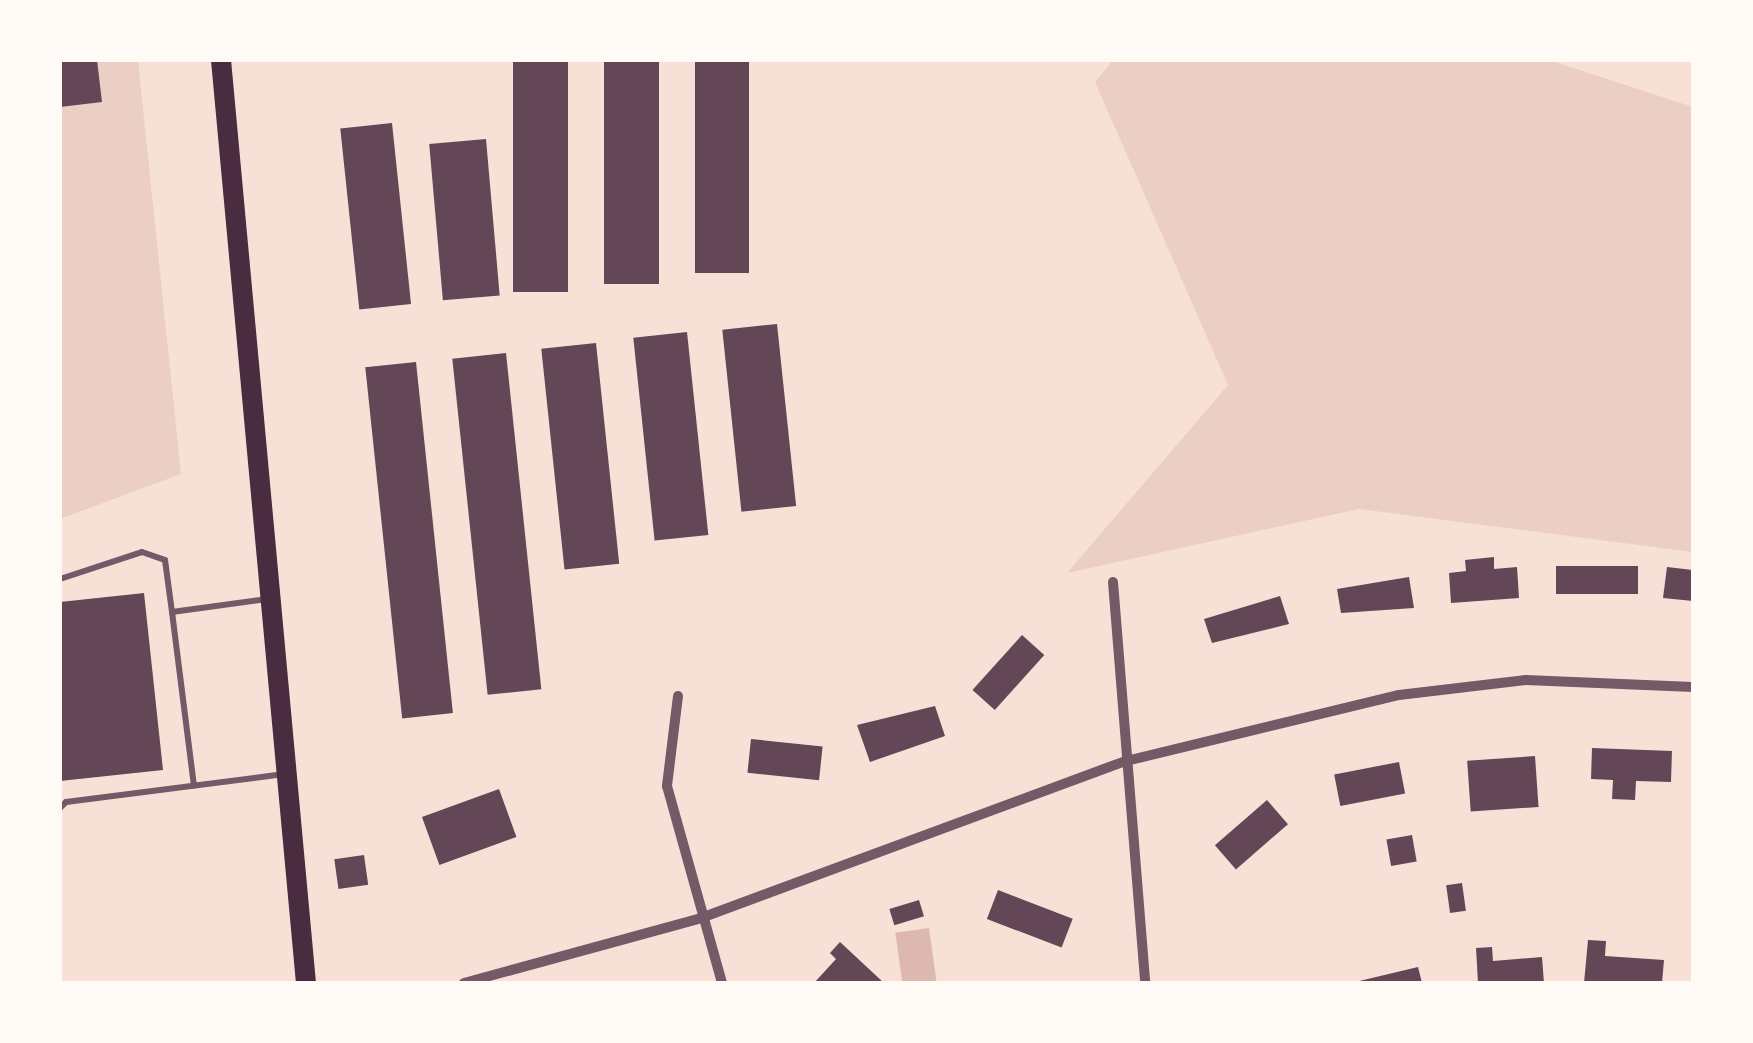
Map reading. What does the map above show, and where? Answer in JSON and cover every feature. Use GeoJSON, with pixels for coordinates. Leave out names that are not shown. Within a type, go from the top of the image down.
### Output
{"type":"FeatureCollection","features":[{"type":"Feature","properties":{"kind":"highway"},"geometry":{"type":"LineString","coordinates":[[221,60],[274,598],[306,983]]}},
{"type":"Feature","properties":{"kind":"street"},"geometry":{"type":"LineString","coordinates":[[1114,582],[1145,983]]}},
{"type":"Feature","properties":{"kind":"street"},"geometry":{"type":"LineString","coordinates":[[464,983],[701,918],[1126,761],[1399,694],[1526,680],[1693,687]]}},
{"type":"Feature","properties":{"kind":"street"},"geometry":{"type":"LineString","coordinates":[[678,696],[667,786],[722,983]]}},
{"type":"Feature","properties":{"kind":"lane"},"geometry":{"type":"LineString","coordinates":[[60,579],[142,552],[165,560],[194,786]]}},
{"type":"Feature","properties":{"kind":"lane"},"geometry":{"type":"LineString","coordinates":[[172,612],[274,598]]}},
{"type":"Feature","properties":{"kind":"lane"},"geometry":{"type":"LineString","coordinates":[[60,808],[288,774]]}},
{"type":"Feature","properties":{"kind":"shaded area"},"geometry":{"type":"Polygon","coordinates":[[[60,60],[138,60],[181,474],[60,519],[60,60]]]}},
{"type":"Feature","properties":{"kind":"shaded area"},"geometry":{"type":"Polygon","coordinates":[[[1113,60],[1549,60],[1693,107],[1693,552],[1359,509],[1067,573],[1228,385],[1095,82],[1113,60]]]}},
{"type":"Feature","properties":{"kind":"shaded area"},"geometry":{"type":"Polygon","coordinates":[[[929,928],[936,980],[902,983],[895,933],[929,928]]]}},
{"type":"Feature","properties":{"kind":"building"},"geometry":{"type":"Polygon","coordinates":[[[60,60],[97,60],[102,102],[60,107],[60,60]]]}},
{"type":"Feature","properties":{"kind":"building"},"geometry":{"type":"Polygon","coordinates":[[[513,60],[568,60],[568,292],[513,292],[513,60]]]}},
{"type":"Feature","properties":{"kind":"building"},"geometry":{"type":"Polygon","coordinates":[[[604,60],[659,60],[659,284],[604,284],[604,60]]]}},
{"type":"Feature","properties":{"kind":"building"},"geometry":{"type":"Polygon","coordinates":[[[695,60],[749,60],[749,273],[695,273],[695,60]]]}},
{"type":"Feature","properties":{"kind":"building"},"geometry":{"type":"Polygon","coordinates":[[[392,123],[411,304],[359,309],[340,128],[392,123]]]}},
{"type":"Feature","properties":{"kind":"building"},"geometry":{"type":"Polygon","coordinates":[[[486,139],[500,295],[443,300],[429,144],[486,139]]]}},
{"type":"Feature","properties":{"kind":"building"},"geometry":{"type":"Polygon","coordinates":[[[777,324],[796,506],[741,512],[722,330],[777,324]]]}},
{"type":"Feature","properties":{"kind":"building"},"geometry":{"type":"Polygon","coordinates":[[[687,332],[708,535],[655,541],[633,338],[687,332]]]}},
{"type":"Feature","properties":{"kind":"building"},"geometry":{"type":"Polygon","coordinates":[[[596,343],[619,564],[565,570],[541,349],[596,343]]]}},
{"type":"Feature","properties":{"kind":"building"},"geometry":{"type":"Polygon","coordinates":[[[506,353],[541,689],[488,695],[452,359],[506,353]]]}},
{"type":"Feature","properties":{"kind":"building"},"geometry":{"type":"Polygon","coordinates":[[[416,362],[453,713],[402,718],[365,367],[416,362]]]}},
{"type":"Feature","properties":{"kind":"building"},"geometry":{"type":"Polygon","coordinates":[[[1494,557],[1494,569],[1517,567],[1519,598],[1451,603],[1449,573],[1466,571],[1465,560],[1494,557]]]}},
{"type":"Feature","properties":{"kind":"building"},"geometry":{"type":"Polygon","coordinates":[[[1556,566],[1638,566],[1638,594],[1556,594],[1556,566]]]}},
{"type":"Feature","properties":{"kind":"building"},"geometry":{"type":"Polygon","coordinates":[[[1667,567],[1693,570],[1693,601],[1663,598],[1667,567]]]}},
{"type":"Feature","properties":{"kind":"building"},"geometry":{"type":"Polygon","coordinates":[[[1409,577],[1414,608],[1341,613],[1337,589],[1409,577]]]}},
{"type":"Feature","properties":{"kind":"building"},"geometry":{"type":"Polygon","coordinates":[[[144,593],[163,770],[60,781],[60,602],[144,593]]]}},
{"type":"Feature","properties":{"kind":"building"},"geometry":{"type":"Polygon","coordinates":[[[1280,596],[1289,624],[1212,643],[1204,619],[1280,596]]]}},
{"type":"Feature","properties":{"kind":"building"},"geometry":{"type":"Polygon","coordinates":[[[1022,635],[1044,655],[995,710],[972,690],[1022,635]]]}},
{"type":"Feature","properties":{"kind":"building"},"geometry":{"type":"Polygon","coordinates":[[[935,706],[945,736],[870,762],[857,725],[935,706]]]}},
{"type":"Feature","properties":{"kind":"building"},"geometry":{"type":"Polygon","coordinates":[[[751,739],[823,747],[819,780],[747,773],[751,739]]]}},
{"type":"Feature","properties":{"kind":"building"},"geometry":{"type":"Polygon","coordinates":[[[1592,748],[1672,751],[1671,782],[1636,781],[1635,800],[1612,799],[1613,780],[1591,779],[1592,748]]]}},
{"type":"Feature","properties":{"kind":"building"},"geometry":{"type":"Polygon","coordinates":[[[1535,756],[1539,807],[1471,812],[1467,761],[1535,756]]]}},
{"type":"Feature","properties":{"kind":"building"},"geometry":{"type":"Polygon","coordinates":[[[1399,762],[1405,793],[1340,806],[1334,775],[1399,762]]]}},
{"type":"Feature","properties":{"kind":"building"},"geometry":{"type":"Polygon","coordinates":[[[499,789],[516,837],[439,865],[422,817],[499,789]]]}},
{"type":"Feature","properties":{"kind":"building"},"geometry":{"type":"Polygon","coordinates":[[[1267,800],[1288,824],[1236,869],[1215,845],[1267,800]]]}},
{"type":"Feature","properties":{"kind":"building"},"geometry":{"type":"Polygon","coordinates":[[[1412,835],[1417,862],[1391,866],[1386,840],[1412,835]]]}},
{"type":"Feature","properties":{"kind":"building"},"geometry":{"type":"Polygon","coordinates":[[[364,855],[368,885],[338,889],[334,859],[364,855]]]}},
{"type":"Feature","properties":{"kind":"building"},"geometry":{"type":"Polygon","coordinates":[[[1462,883],[1466,911],[1450,913],[1446,885],[1462,883]]]}},
{"type":"Feature","properties":{"kind":"building"},"geometry":{"type":"Polygon","coordinates":[[[998,890],[1073,919],[1062,948],[987,919],[998,890]]]}},
{"type":"Feature","properties":{"kind":"building"},"geometry":{"type":"Polygon","coordinates":[[[919,900],[924,916],[894,925],[889,909],[919,900]]]}},
{"type":"Feature","properties":{"kind":"building"},"geometry":{"type":"Polygon","coordinates":[[[1588,940],[1606,941],[1605,956],[1664,960],[1662,983],[1584,983],[1588,940]]]}},
{"type":"Feature","properties":{"kind":"building"},"geometry":{"type":"Polygon","coordinates":[[[840,942],[884,983],[814,983],[836,959],[830,953],[840,942]]]}},
{"type":"Feature","properties":{"kind":"building"},"geometry":{"type":"Polygon","coordinates":[[[1492,947],[1493,961],[1542,957],[1544,983],[1478,983],[1476,948],[1492,947]]]}},
{"type":"Feature","properties":{"kind":"building"},"geometry":{"type":"Polygon","coordinates":[[[1418,967],[1422,983],[1355,983],[1355,982],[1418,967]]]}}]}
